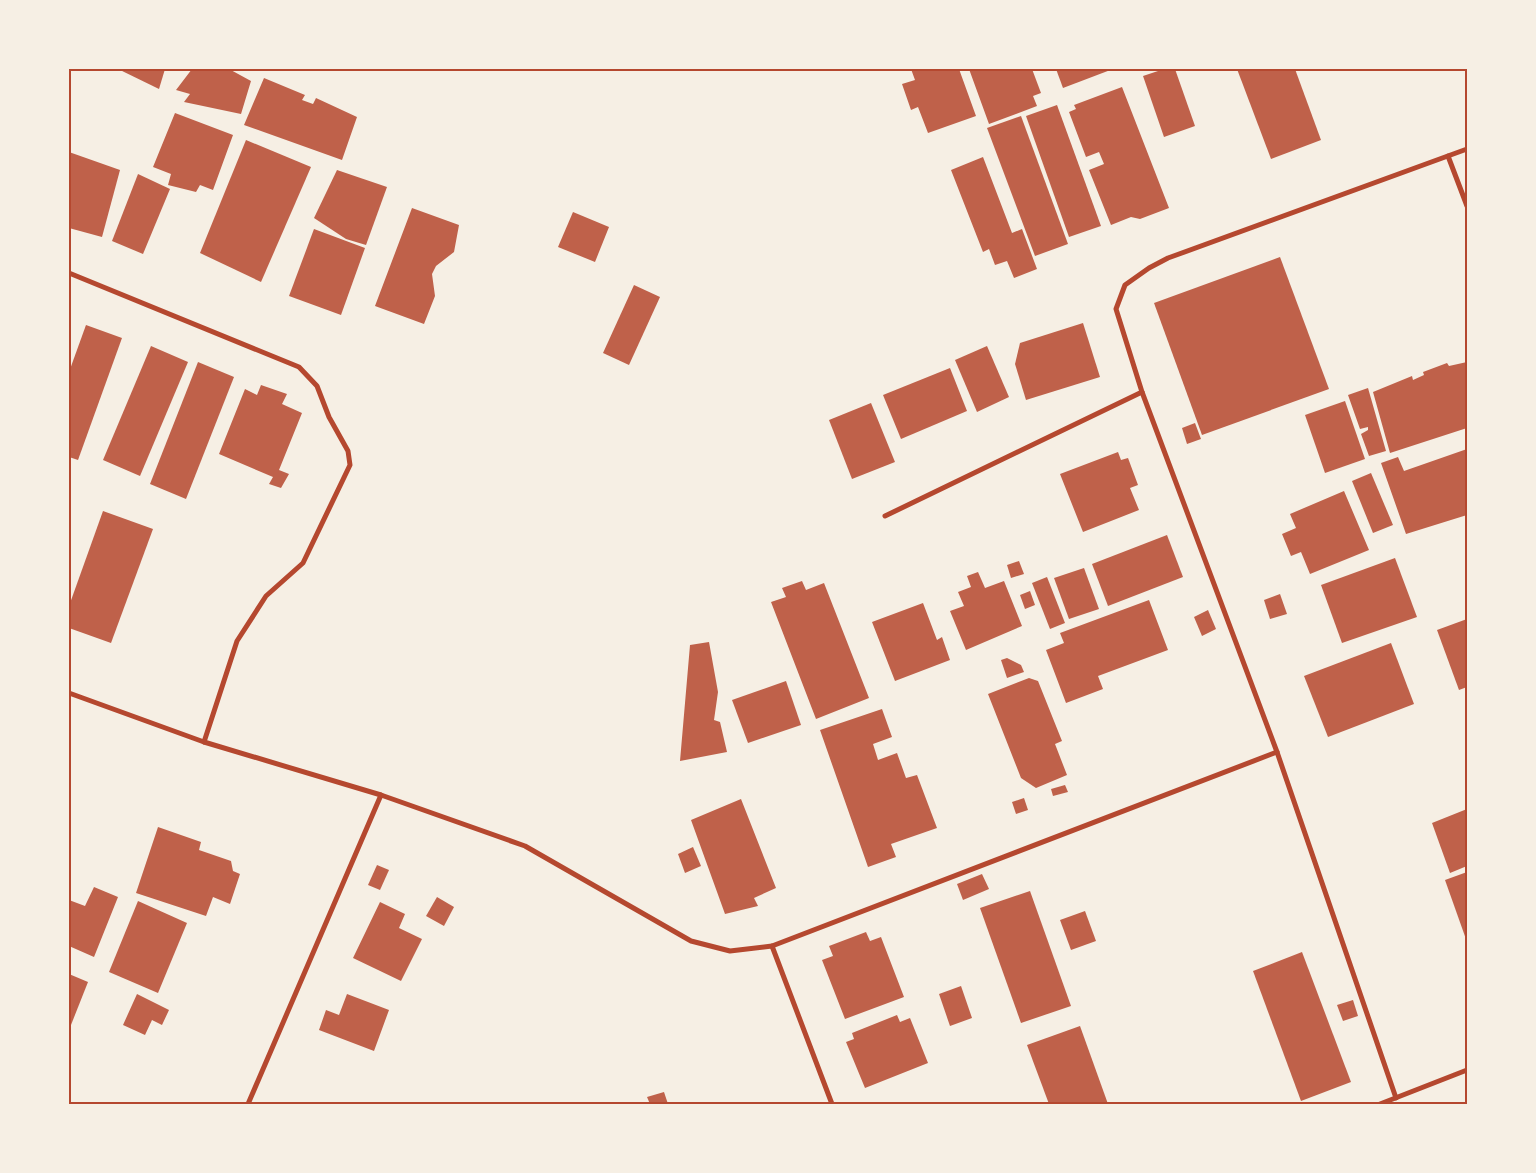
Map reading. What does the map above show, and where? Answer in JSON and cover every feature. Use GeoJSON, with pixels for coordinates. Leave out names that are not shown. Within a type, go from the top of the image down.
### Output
{"type":"FeatureCollection","features":[{"type":"Feature","properties":{"kind":"street"},"geometry":{"type":"LineString","coordinates":[[1396,1098],[1277,752],[1142,392],[1116,309],[1126,285],[1149,268],[1168,258],[1467,149]]}},
{"type":"Feature","properties":{"kind":"street"},"geometry":{"type":"LineString","coordinates":[[1448,156],[1467,206]]}},
{"type":"Feature","properties":{"kind":"street"},"geometry":{"type":"LineString","coordinates":[[69,273],[299,367],[317,386],[328,417],[348,451],[350,465],[303,563],[266,596],[237,641],[204,742]]}},
{"type":"Feature","properties":{"kind":"street"},"geometry":{"type":"LineString","coordinates":[[884,516],[1142,392]]}},
{"type":"Feature","properties":{"kind":"street"},"geometry":{"type":"LineString","coordinates":[[69,693],[204,742],[381,795],[525,846],[691,941],[730,951],[772,946],[1277,752]]}},
{"type":"Feature","properties":{"kind":"street"},"geometry":{"type":"LineString","coordinates":[[248,1104],[381,795]]}},
{"type":"Feature","properties":{"kind":"street"},"geometry":{"type":"LineString","coordinates":[[772,946],[832,1104]]}},
{"type":"Feature","properties":{"kind":"street"},"geometry":{"type":"LineString","coordinates":[[1380,1104],[1467,1070]]}},
{"type":"Feature","properties":{"kind":"building"},"geometry":{"type":"Polygon","coordinates":[[[118,69],[165,69],[159,89],[118,69]]]}},
{"type":"Feature","properties":{"kind":"building"},"geometry":{"type":"Polygon","coordinates":[[[192,69],[229,69],[251,81],[241,114],[184,102],[190,94],[176,90],[192,69]]]}},
{"type":"Feature","properties":{"kind":"building"},"geometry":{"type":"Polygon","coordinates":[[[911,69],[959,69],[976,116],[928,133],[918,107],[911,110],[902,84],[915,80],[911,69]]]}},
{"type":"Feature","properties":{"kind":"building"},"geometry":{"type":"Polygon","coordinates":[[[969,69],[1032,69],[1041,93],[1033,96],[1037,106],[989,124],[969,69]]]}},
{"type":"Feature","properties":{"kind":"building"},"geometry":{"type":"Polygon","coordinates":[[[1056,69],[1113,69],[1063,88],[1056,69]]]}},
{"type":"Feature","properties":{"kind":"building"},"geometry":{"type":"Polygon","coordinates":[[[1164,69],[1175,69],[1195,126],[1164,137],[1143,76],[1164,69]]]}},
{"type":"Feature","properties":{"kind":"building"},"geometry":{"type":"Polygon","coordinates":[[[1237,69],[1295,69],[1321,140],[1271,159],[1237,69]]]}},
{"type":"Feature","properties":{"kind":"building"},"geometry":{"type":"Polygon","coordinates":[[[264,78],[305,95],[302,100],[313,104],[316,98],[357,117],[342,160],[244,125],[264,78]]]}},
{"type":"Feature","properties":{"kind":"building"},"geometry":{"type":"Polygon","coordinates":[[[1122,87],[1169,208],[1140,219],[1131,217],[1111,225],[1089,170],[1104,164],[1099,152],[1086,157],[1069,112],[1076,109],[1074,105],[1122,87]]]}},
{"type":"Feature","properties":{"kind":"building"},"geometry":{"type":"Polygon","coordinates":[[[1057,105],[1101,226],[1069,237],[1026,116],[1057,105]]]}},
{"type":"Feature","properties":{"kind":"building"},"geometry":{"type":"Polygon","coordinates":[[[175,113],[233,135],[213,190],[200,185],[196,192],[168,185],[171,174],[153,167],[175,113]]]}},
{"type":"Feature","properties":{"kind":"building"},"geometry":{"type":"Polygon","coordinates":[[[1021,116],[1068,244],[1035,256],[987,128],[1021,116]]]}},
{"type":"Feature","properties":{"kind":"building"},"geometry":{"type":"Polygon","coordinates":[[[246,140],[311,167],[261,282],[200,253],[246,140]]]}},
{"type":"Feature","properties":{"kind":"building"},"geometry":{"type":"Polygon","coordinates":[[[69,152],[120,170],[102,237],[69,228],[69,152]]]}},
{"type":"Feature","properties":{"kind":"building"},"geometry":{"type":"Polygon","coordinates":[[[983,157],[1012,233],[1022,229],[1037,269],[1014,278],[1007,261],[995,265],[989,249],[983,252],[951,170],[983,157]]]}},
{"type":"Feature","properties":{"kind":"building"},"geometry":{"type":"Polygon","coordinates":[[[337,170],[387,187],[366,245],[346,239],[314,218],[337,170]]]}},
{"type":"Feature","properties":{"kind":"building"},"geometry":{"type":"Polygon","coordinates":[[[138,174],[170,189],[143,254],[112,241],[138,174]]]}},
{"type":"Feature","properties":{"kind":"building"},"geometry":{"type":"Polygon","coordinates":[[[412,208],[459,225],[454,252],[436,266],[432,274],[435,296],[424,324],[375,306],[412,208]]]}},
{"type":"Feature","properties":{"kind":"building"},"geometry":{"type":"Polygon","coordinates":[[[573,212],[609,227],[595,262],[558,247],[573,212]]]}},
{"type":"Feature","properties":{"kind":"building"},"geometry":{"type":"Polygon","coordinates":[[[314,229],[365,248],[341,315],[289,296],[314,229]]]}},
{"type":"Feature","properties":{"kind":"building"},"geometry":{"type":"Polygon","coordinates":[[[1280,257],[1329,389],[1202,435],[1154,303],[1280,257]]]}},
{"type":"Feature","properties":{"kind":"building"},"geometry":{"type":"Polygon","coordinates":[[[634,285],[660,297],[629,365],[603,353],[634,285]]]}},
{"type":"Feature","properties":{"kind":"building"},"geometry":{"type":"Polygon","coordinates":[[[1083,323],[1100,377],[1026,400],[1015,364],[1020,343],[1083,323]]]}},
{"type":"Feature","properties":{"kind":"building"},"geometry":{"type":"Polygon","coordinates":[[[86,325],[122,338],[78,460],[69,457],[69,372],[86,325]]]}},
{"type":"Feature","properties":{"kind":"building"},"geometry":{"type":"Polygon","coordinates":[[[151,346],[188,362],[140,476],[103,460],[151,346]]]}},
{"type":"Feature","properties":{"kind":"building"},"geometry":{"type":"Polygon","coordinates":[[[987,346],[1009,397],[977,412],[955,360],[987,346]]]}},
{"type":"Feature","properties":{"kind":"building"},"geometry":{"type":"Polygon","coordinates":[[[198,362],[234,377],[186,499],[150,484],[198,362]]]}},
{"type":"Feature","properties":{"kind":"building"},"geometry":{"type":"Polygon","coordinates":[[[1467,362],[1467,428],[1390,453],[1373,392],[1412,376],[1413,380],[1424,375],[1423,372],[1447,363],[1449,366],[1467,362]]]}},
{"type":"Feature","properties":{"kind":"building"},"geometry":{"type":"Polygon","coordinates":[[[950,368],[967,411],[901,439],[883,395],[950,368]]]}},
{"type":"Feature","properties":{"kind":"building"},"geometry":{"type":"Polygon","coordinates":[[[261,385],[287,394],[282,404],[302,413],[279,470],[289,474],[281,488],[269,484],[273,477],[219,454],[245,389],[257,395],[261,385]]]}},
{"type":"Feature","properties":{"kind":"building"},"geometry":{"type":"Polygon","coordinates":[[[1368,388],[1386,451],[1369,456],[1361,434],[1368,430],[1368,427],[1360,429],[1348,395],[1368,388]]]}},
{"type":"Feature","properties":{"kind":"building"},"geometry":{"type":"Polygon","coordinates":[[[1345,401],[1365,459],[1325,473],[1305,415],[1345,401]]]}},
{"type":"Feature","properties":{"kind":"building"},"geometry":{"type":"Polygon","coordinates":[[[871,403],[895,462],[852,479],[829,420],[871,403]]]}},
{"type":"Feature","properties":{"kind":"building"},"geometry":{"type":"Polygon","coordinates":[[[1195,423],[1201,439],[1187,444],[1182,428],[1195,423]]]}},
{"type":"Feature","properties":{"kind":"building"},"geometry":{"type":"Polygon","coordinates":[[[1467,449],[1467,515],[1406,534],[1381,463],[1398,457],[1404,471],[1467,449]]]}},
{"type":"Feature","properties":{"kind":"building"},"geometry":{"type":"Polygon","coordinates":[[[1118,452],[1121,460],[1128,458],[1138,485],[1130,488],[1139,510],[1083,532],[1060,474],[1118,452]]]}},
{"type":"Feature","properties":{"kind":"building"},"geometry":{"type":"Polygon","coordinates":[[[1371,473],[1393,525],[1373,533],[1352,481],[1371,473]]]}},
{"type":"Feature","properties":{"kind":"building"},"geometry":{"type":"Polygon","coordinates":[[[1344,491],[1369,550],[1310,574],[1301,552],[1291,556],[1282,534],[1296,528],[1290,514],[1344,491]]]}},
{"type":"Feature","properties":{"kind":"building"},"geometry":{"type":"Polygon","coordinates":[[[103,511],[153,529],[111,643],[69,628],[69,606],[103,511]]]}},
{"type":"Feature","properties":{"kind":"building"},"geometry":{"type":"Polygon","coordinates":[[[1167,535],[1183,577],[1108,606],[1092,564],[1167,535]]]}},
{"type":"Feature","properties":{"kind":"building"},"geometry":{"type":"Polygon","coordinates":[[[1395,558],[1417,617],[1342,643],[1321,585],[1395,558]]]}},
{"type":"Feature","properties":{"kind":"building"},"geometry":{"type":"Polygon","coordinates":[[[1019,561],[1024,574],[1011,578],[1007,565],[1019,561]]]}},
{"type":"Feature","properties":{"kind":"building"},"geometry":{"type":"Polygon","coordinates":[[[1084,568],[1099,609],[1069,619],[1054,578],[1084,568]]]}},
{"type":"Feature","properties":{"kind":"building"},"geometry":{"type":"Polygon","coordinates":[[[978,572],[985,588],[1004,581],[1022,626],[966,650],[950,611],[964,606],[958,592],[971,587],[967,576],[978,572]]]}},
{"type":"Feature","properties":{"kind":"building"},"geometry":{"type":"Polygon","coordinates":[[[1047,577],[1065,623],[1050,629],[1032,583],[1047,577]]]}},
{"type":"Feature","properties":{"kind":"building"},"geometry":{"type":"Polygon","coordinates":[[[802,581],[806,590],[824,583],[869,698],[816,719],[771,602],[786,597],[782,588],[802,581]]]}},
{"type":"Feature","properties":{"kind":"building"},"geometry":{"type":"Polygon","coordinates":[[[1030,591],[1035,605],[1025,609],[1020,595],[1030,591]]]}},
{"type":"Feature","properties":{"kind":"building"},"geometry":{"type":"Polygon","coordinates":[[[1280,594],[1287,614],[1270,619],[1264,600],[1280,594]]]}},
{"type":"Feature","properties":{"kind":"building"},"geometry":{"type":"Polygon","coordinates":[[[1149,600],[1168,650],[1098,676],[1103,689],[1066,703],[1046,650],[1064,643],[1060,633],[1149,600]]]}},
{"type":"Feature","properties":{"kind":"building"},"geometry":{"type":"Polygon","coordinates":[[[923,603],[937,640],[942,637],[950,660],[895,681],[872,622],[923,603]]]}},
{"type":"Feature","properties":{"kind":"building"},"geometry":{"type":"Polygon","coordinates":[[[1208,610],[1216,629],[1202,636],[1194,617],[1208,610]]]}},
{"type":"Feature","properties":{"kind":"building"},"geometry":{"type":"Polygon","coordinates":[[[1467,619],[1467,687],[1459,690],[1437,630],[1467,619]]]}},
{"type":"Feature","properties":{"kind":"building"},"geometry":{"type":"Polygon","coordinates":[[[709,642],[718,692],[714,720],[720,722],[727,752],[680,761],[690,645],[709,642]]]}},
{"type":"Feature","properties":{"kind":"building"},"geometry":{"type":"Polygon","coordinates":[[[1391,643],[1414,704],[1328,737],[1304,676],[1391,643]]]}},
{"type":"Feature","properties":{"kind":"building"},"geometry":{"type":"Polygon","coordinates":[[[1007,658],[1021,665],[1024,672],[1007,678],[1001,660],[1007,658]]]}},
{"type":"Feature","properties":{"kind":"building"},"geometry":{"type":"Polygon","coordinates":[[[1029,678],[1038,681],[1062,741],[1055,744],[1067,775],[1036,788],[1021,778],[988,694],[1029,678]]]}},
{"type":"Feature","properties":{"kind":"building"},"geometry":{"type":"Polygon","coordinates":[[[786,681],[801,725],[748,743],[732,700],[786,681]]]}},
{"type":"Feature","properties":{"kind":"building"},"geometry":{"type":"Polygon","coordinates":[[[882,709],[892,737],[873,744],[878,760],[897,753],[906,778],[917,775],[937,828],[891,844],[896,857],[868,867],[820,730],[882,709]]]}},
{"type":"Feature","properties":{"kind":"building"},"geometry":{"type":"Polygon","coordinates":[[[1065,785],[1068,792],[1053,796],[1051,789],[1065,785]]]}},
{"type":"Feature","properties":{"kind":"building"},"geometry":{"type":"Polygon","coordinates":[[[1024,798],[1028,810],[1016,814],[1012,802],[1024,798]]]}},
{"type":"Feature","properties":{"kind":"building"},"geometry":{"type":"Polygon","coordinates":[[[741,799],[776,888],[754,898],[758,906],[725,914],[691,820],[741,799]]]}},
{"type":"Feature","properties":{"kind":"building"},"geometry":{"type":"Polygon","coordinates":[[[1467,809],[1467,866],[1450,873],[1432,823],[1467,809]]]}},
{"type":"Feature","properties":{"kind":"building"},"geometry":{"type":"Polygon","coordinates":[[[158,827],[201,842],[199,850],[231,861],[233,871],[240,874],[230,904],[213,897],[206,916],[136,893],[158,827]]]}},
{"type":"Feature","properties":{"kind":"building"},"geometry":{"type":"Polygon","coordinates":[[[693,847],[701,866],[685,873],[678,854],[693,847]]]}},
{"type":"Feature","properties":{"kind":"building"},"geometry":{"type":"Polygon","coordinates":[[[377,865],[389,870],[380,890],[368,885],[377,865]]]}},
{"type":"Feature","properties":{"kind":"building"},"geometry":{"type":"Polygon","coordinates":[[[1467,872],[1467,942],[1445,880],[1467,872]]]}},
{"type":"Feature","properties":{"kind":"building"},"geometry":{"type":"Polygon","coordinates":[[[982,874],[989,889],[963,900],[957,884],[982,874]]]}},
{"type":"Feature","properties":{"kind":"building"},"geometry":{"type":"Polygon","coordinates":[[[94,887],[118,897],[94,957],[69,946],[69,900],[85,906],[94,887]]]}},
{"type":"Feature","properties":{"kind":"building"},"geometry":{"type":"Polygon","coordinates":[[[1030,891],[1071,1006],[1021,1023],[980,908],[1030,891]]]}},
{"type":"Feature","properties":{"kind":"building"},"geometry":{"type":"Polygon","coordinates":[[[437,897],[454,907],[444,926],[426,916],[437,897]]]}},
{"type":"Feature","properties":{"kind":"building"},"geometry":{"type":"Polygon","coordinates":[[[138,901],[187,923],[158,993],[109,972],[138,901]]]}},
{"type":"Feature","properties":{"kind":"building"},"geometry":{"type":"Polygon","coordinates":[[[380,902],[405,914],[399,928],[422,939],[401,981],[353,958],[380,902]]]}},
{"type":"Feature","properties":{"kind":"building"},"geometry":{"type":"Polygon","coordinates":[[[1085,911],[1096,941],[1071,950],[1060,920],[1085,911]]]}},
{"type":"Feature","properties":{"kind":"building"},"geometry":{"type":"Polygon","coordinates":[[[866,932],[870,941],[881,937],[904,997],[845,1019],[822,960],[833,956],[829,946],[866,932]]]}},
{"type":"Feature","properties":{"kind":"building"},"geometry":{"type":"Polygon","coordinates":[[[1302,952],[1351,1082],[1301,1101],[1253,971],[1302,952]]]}},
{"type":"Feature","properties":{"kind":"building"},"geometry":{"type":"Polygon","coordinates":[[[69,974],[88,982],[69,1030],[69,974]]]}},
{"type":"Feature","properties":{"kind":"building"},"geometry":{"type":"Polygon","coordinates":[[[961,986],[972,1018],[950,1026],[939,994],[961,986]]]}},
{"type":"Feature","properties":{"kind":"building"},"geometry":{"type":"Polygon","coordinates":[[[137,994],[169,1010],[162,1025],[152,1020],[145,1035],[123,1025],[137,994]]]}},
{"type":"Feature","properties":{"kind":"building"},"geometry":{"type":"Polygon","coordinates":[[[347,994],[389,1010],[374,1051],[319,1030],[326,1010],[339,1015],[347,994]]]}},
{"type":"Feature","properties":{"kind":"building"},"geometry":{"type":"Polygon","coordinates":[[[1353,1000],[1358,1016],[1343,1021],[1337,1005],[1353,1000]]]}},
{"type":"Feature","properties":{"kind":"building"},"geometry":{"type":"Polygon","coordinates":[[[897,1015],[900,1022],[910,1018],[928,1063],[865,1088],[846,1042],[854,1039],[852,1033],[897,1015]]]}},
{"type":"Feature","properties":{"kind":"building"},"geometry":{"type":"Polygon","coordinates":[[[1080,1026],[1108,1104],[1049,1104],[1027,1045],[1080,1026]]]}},
{"type":"Feature","properties":{"kind":"building"},"geometry":{"type":"Polygon","coordinates":[[[664,1092],[668,1104],[650,1104],[647,1097],[664,1092]]]}}]}
